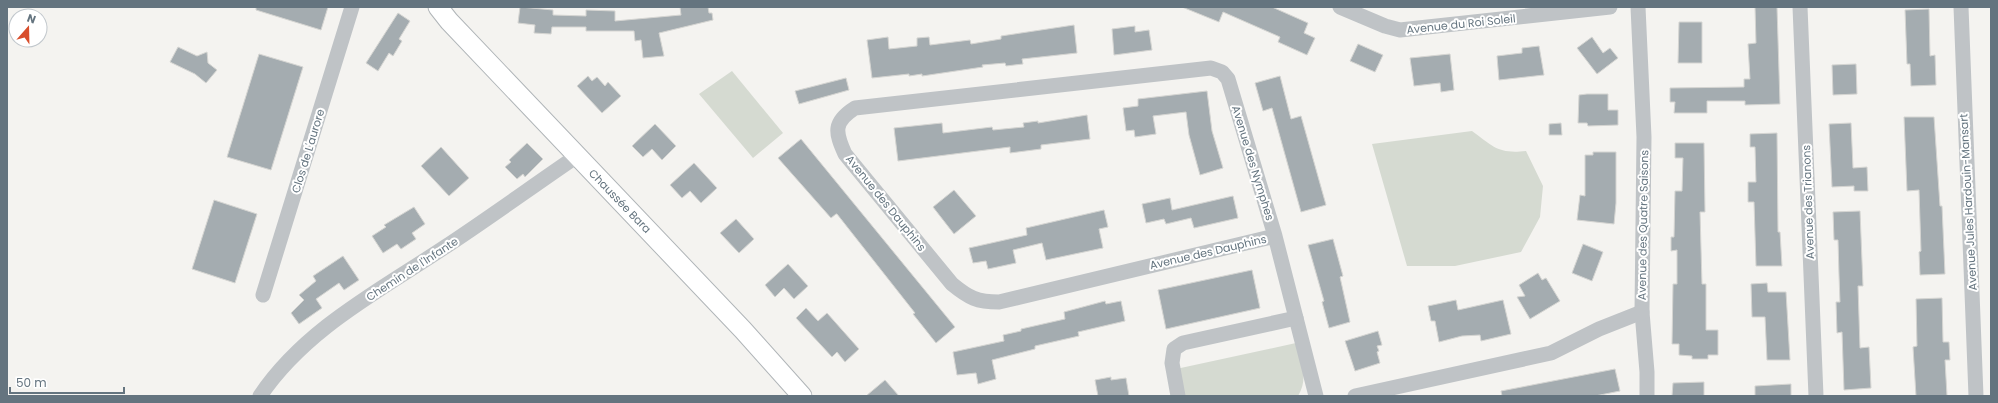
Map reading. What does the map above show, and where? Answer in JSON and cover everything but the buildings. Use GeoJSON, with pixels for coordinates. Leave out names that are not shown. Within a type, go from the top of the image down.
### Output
{"type":"FeatureCollection","features":[{"type":"Feature","properties":{"kind":"main road","name":"Chaussée Bara"},"geometry":{"type":"LineString","coordinates":[[438,7],[449,21],[576,156],[743,330],[802,396]]}},
{"type":"Feature","properties":{"kind":"street","name":"Clos de L'aurore"},"geometry":{"type":"LineString","coordinates":[[263,295],[352,7]]}},
{"type":"Feature","properties":{"kind":"street","name":"Avenue du Roi Soleil"},"geometry":{"type":"LineString","coordinates":[[1340,7],[1385,26],[1400,30],[1610,7]]}},
{"type":"Feature","properties":{"kind":"street","name":"Avenue des Quatre Saisons"},"geometry":{"type":"LineString","coordinates":[[1355,396],[1551,352],[1599,329],[1642,312],[1644,137],[1638,7]]}},
{"type":"Feature","properties":{"kind":"street","name":"Avenue des Trianons"},"geometry":{"type":"LineString","coordinates":[[1800,7],[1816,396]]}},
{"type":"Feature","properties":{"kind":"street","name":"Avenue Jules Hardouin-Mansart"},"geometry":{"type":"LineString","coordinates":[[1961,7],[1976,396]]}},
{"type":"Feature","properties":{"kind":"street","name":"Avenue des Dauphins"},"geometry":{"type":"LineString","coordinates":[[1222,72],[1211,68],[855,108],[843,116],[837,126],[840,142],[845,154],[952,284],[965,295],[982,302],[999,302],[1275,236]]}},
{"type":"Feature","properties":{"kind":"street","name":"Avenue des Nymphes"},"geometry":{"type":"LineString","coordinates":[[1222,72],[1228,79],[1275,236],[1316,396]]}},
{"type":"Feature","properties":{"kind":"street","name":"Chemin de l'Infante"},"geometry":{"type":"LineString","coordinates":[[260,396],[273,376],[304,345],[336,319],[446,246],[576,156]]}},
{"type":"Feature","properties":{"kind":"street"},"geometry":{"type":"LineString","coordinates":[[1642,312],[1647,372],[1647,396]]}},
{"type":"Feature","properties":{"kind":"street"},"geometry":{"type":"LineString","coordinates":[[1178,396],[1172,363],[1174,349],[1183,343],[1296,318]]}},
{"type":"Feature","properties":{"kind":"shaded area"},"geometry":{"type":"Polygon","coordinates":[[[732,71],[783,133],[753,158],[699,94],[732,71]]]}},
{"type":"Feature","properties":{"kind":"shaded area"},"geometry":{"type":"Polygon","coordinates":[[[1472,131],[1491,145],[1502,150],[1517,152],[1526,151],[1543,186],[1540,217],[1521,252],[1455,266],[1407,266],[1372,144],[1472,131]]]}},
{"type":"Feature","properties":{"kind":"shaded area"},"geometry":{"type":"Polygon","coordinates":[[[1296,343],[1304,376],[1298,396],[1183,396],[1176,369],[1296,343]]]}}]}
